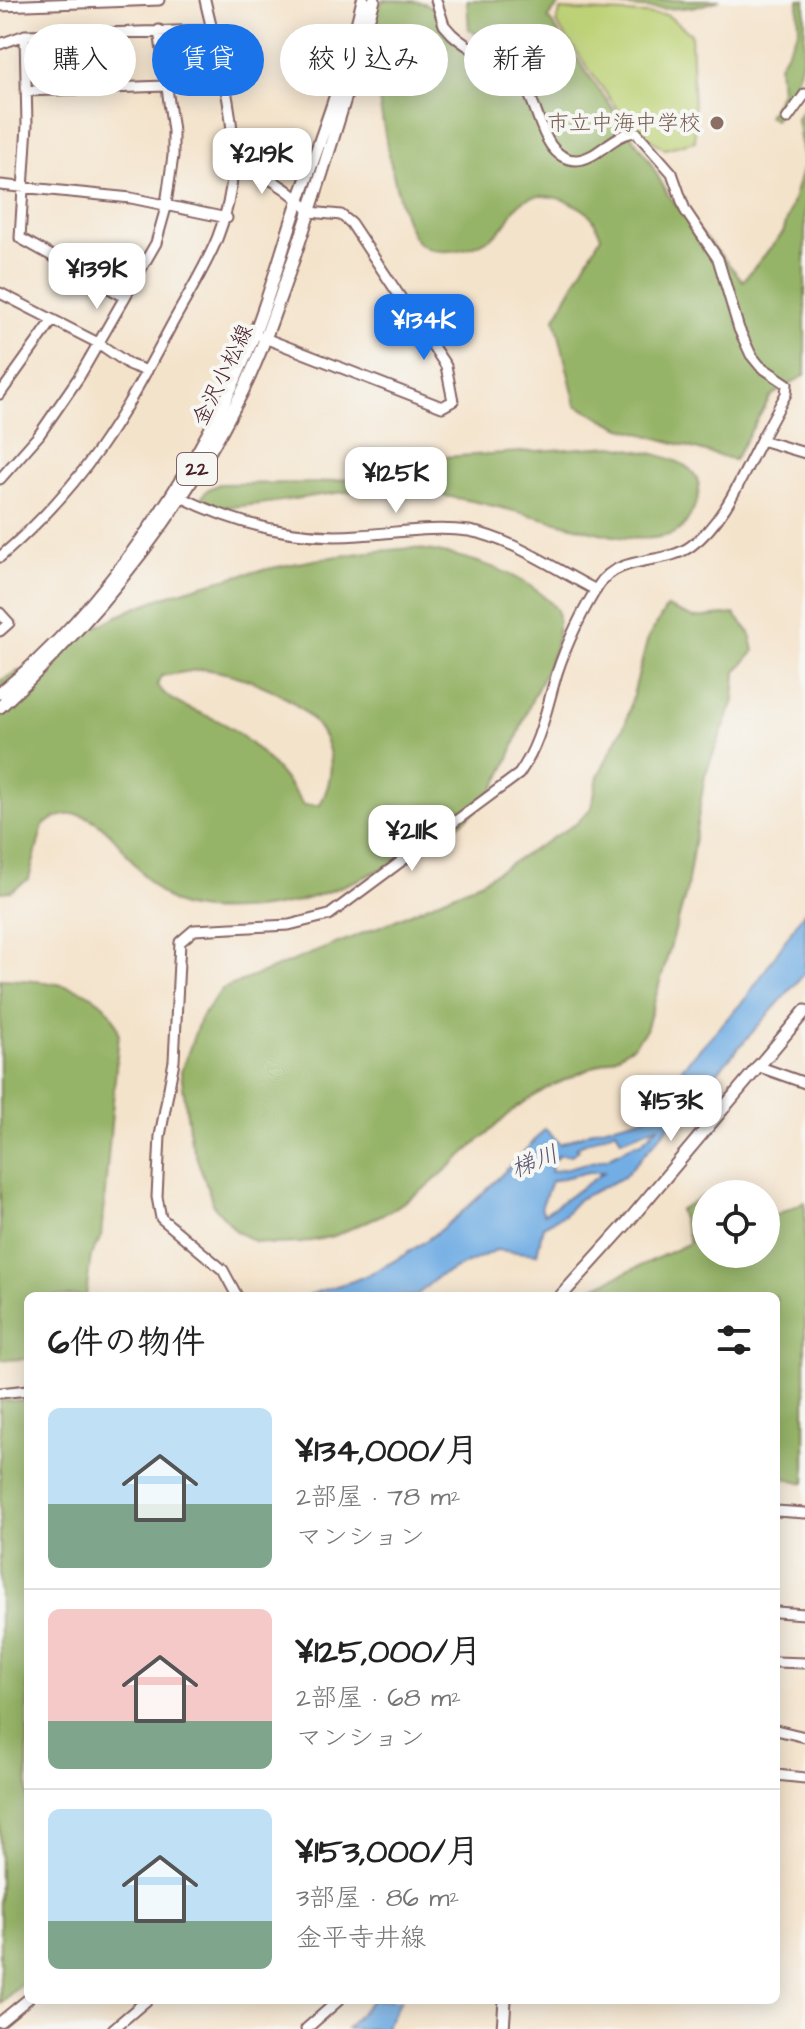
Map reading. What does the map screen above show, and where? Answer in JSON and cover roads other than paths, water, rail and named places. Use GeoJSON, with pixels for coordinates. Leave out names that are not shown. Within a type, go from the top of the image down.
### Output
{"type":"FeatureCollection","features":[{"type":"Feature","properties":{"kind":"main road","name":"金沢小松線"},"geometry":{"type":"LineString","coordinates":[[260,336],[363,0]]}},
{"type":"Feature","properties":{"kind":"main road","name":"金沢小松線"},"geometry":{"type":"LineString","coordinates":[[0,707],[92,615],[177,495],[260,336],[310,212],[374,0]]}},
{"type":"Feature","properties":{"kind":"main road","name":"金沢小松線"},"geometry":{"type":"LineString","coordinates":[[0,693],[60,636],[177,495]]}},
{"type":"Feature","properties":{"kind":"main road"},"geometry":{"type":"LineString","coordinates":[[565,1292],[627,1223],[805,1011]]}},
{"type":"Feature","properties":{"kind":"main road"},"geometry":{"type":"LineString","coordinates":[[503,2029],[505,2004]]}},
{"type":"Feature","properties":{"kind":"street"},"geometry":{"type":"LineString","coordinates":[[0,6],[13,3],[159,0]]}},
{"type":"Feature","properties":{"kind":"street"},"geometry":{"type":"LineString","coordinates":[[205,0],[211,24]]}},
{"type":"Feature","properties":{"kind":"street"},"geometry":{"type":"LineString","coordinates":[[235,1292],[223,1270],[161,1218],[157,1197],[160,1136],[174,1061],[180,942],[194,930],[289,925],[329,915],[519,774],[536,751],[559,668],[600,582],[622,566],[667,559],[692,546],[718,519],[786,394],[787,384],[760,366],[751,355],[739,329],[723,269],[681,201],[672,173],[636,132],[626,132],[582,159],[572,160],[560,153],[541,126],[530,94],[521,82],[452,34],[444,25],[436,0]]}},
{"type":"Feature","properties":{"kind":"street"},"geometry":{"type":"LineString","coordinates":[[0,44],[24,35]]}},
{"type":"Feature","properties":{"kind":"street"},"geometry":{"type":"LineString","coordinates":[[787,119],[805,94]]}},
{"type":"Feature","properties":{"kind":"street"},"geometry":{"type":"LineString","coordinates":[[26,96],[20,238],[125,297]]}},
{"type":"Feature","properties":{"kind":"street"},"geometry":{"type":"LineString","coordinates":[[2,473],[39,435],[98,343],[156,243],[167,204],[173,131],[168,96]]}},
{"type":"Feature","properties":{"kind":"street"},"geometry":{"type":"LineString","coordinates":[[2,552],[34,530],[102,450],[206,267],[227,218],[233,167],[226,96]]}},
{"type":"Feature","properties":{"kind":"street"},"geometry":{"type":"LineString","coordinates":[[233,167],[245,168],[300,199],[310,212],[341,215],[351,223],[446,366],[453,401],[442,407],[260,336]]}},
{"type":"Feature","properties":{"kind":"street"},"geometry":{"type":"LineString","coordinates":[[0,185],[167,204],[227,218]]}},
{"type":"Feature","properties":{"kind":"street"},"geometry":{"type":"LineString","coordinates":[[1,295],[98,343],[130,365],[147,371]]}},
{"type":"Feature","properties":{"kind":"street"},"geometry":{"type":"LineString","coordinates":[[0,394],[53,320]]}},
{"type":"Feature","properties":{"kind":"street"},"geometry":{"type":"LineString","coordinates":[[761,440],[805,453]]}},
{"type":"Feature","properties":{"kind":"street"},"geometry":{"type":"LineString","coordinates":[[177,495],[221,515],[300,536],[357,536],[423,529],[474,532],[507,543],[596,590]]}},
{"type":"Feature","properties":{"kind":"street"},"geometry":{"type":"LineString","coordinates":[[0,613],[9,623],[0,631]]}},
{"type":"Feature","properties":{"kind":"street"},"geometry":{"type":"LineString","coordinates":[[757,1066],[805,1083]]}},
{"type":"Feature","properties":{"kind":"street"},"geometry":{"type":"LineString","coordinates":[[0,1393],[24,1390]]}},
{"type":"Feature","properties":{"kind":"street"},"geometry":{"type":"LineString","coordinates":[[780,1511],[805,1513]]}},
{"type":"Feature","properties":{"kind":"street"},"geometry":{"type":"LineString","coordinates":[[780,1612],[805,1614]]}},
{"type":"Feature","properties":{"kind":"street"},"geometry":{"type":"LineString","coordinates":[[780,1662],[805,1663]]}},
{"type":"Feature","properties":{"kind":"street"},"geometry":{"type":"LineString","coordinates":[[780,1731],[805,1737]]}},
{"type":"Feature","properties":{"kind":"street"},"geometry":{"type":"LineString","coordinates":[[780,1775],[805,1778]]}},
{"type":"Feature","properties":{"kind":"street"},"geometry":{"type":"LineString","coordinates":[[0,2022],[24,2002]]}},
{"type":"Feature","properties":{"kind":"street"},"geometry":{"type":"LineString","coordinates":[[113,2029],[142,2004]]}},
{"type":"Feature","properties":{"kind":"street"},"geometry":{"type":"LineString","coordinates":[[306,2029],[334,2004]]}},
{"type":"Feature","properties":{"kind":"water","name":"梯川"},"geometry":{"type":"Polygon","coordinates":[[[805,911],[805,973],[624,1177],[579,1199],[564,1215],[543,1226],[537,1254],[496,1250],[437,1277],[420,1292],[317,1292],[381,1268],[434,1235],[503,1174],[545,1129],[560,1144],[594,1130],[647,1117],[674,1084],[674,1077],[747,997],[805,911]],[[660,1125],[621,1140],[616,1130],[576,1147],[579,1150],[571,1155],[559,1155],[552,1162],[551,1172],[608,1158],[636,1143],[640,1144],[660,1125]],[[588,1172],[551,1181],[541,1208],[544,1214],[604,1172],[588,1172]]]}},
{"type":"Feature","properties":{"kind":"water"},"geometry":{"type":"Polygon","coordinates":[[[368,2004],[399,2004],[384,2029],[346,2029],[368,2004]]]}},
{"type":"Feature","properties":{"kind":"place","name":"市立中海中学校"},"geometry":{"type":"Point","coordinates":[717,123]}}]}
